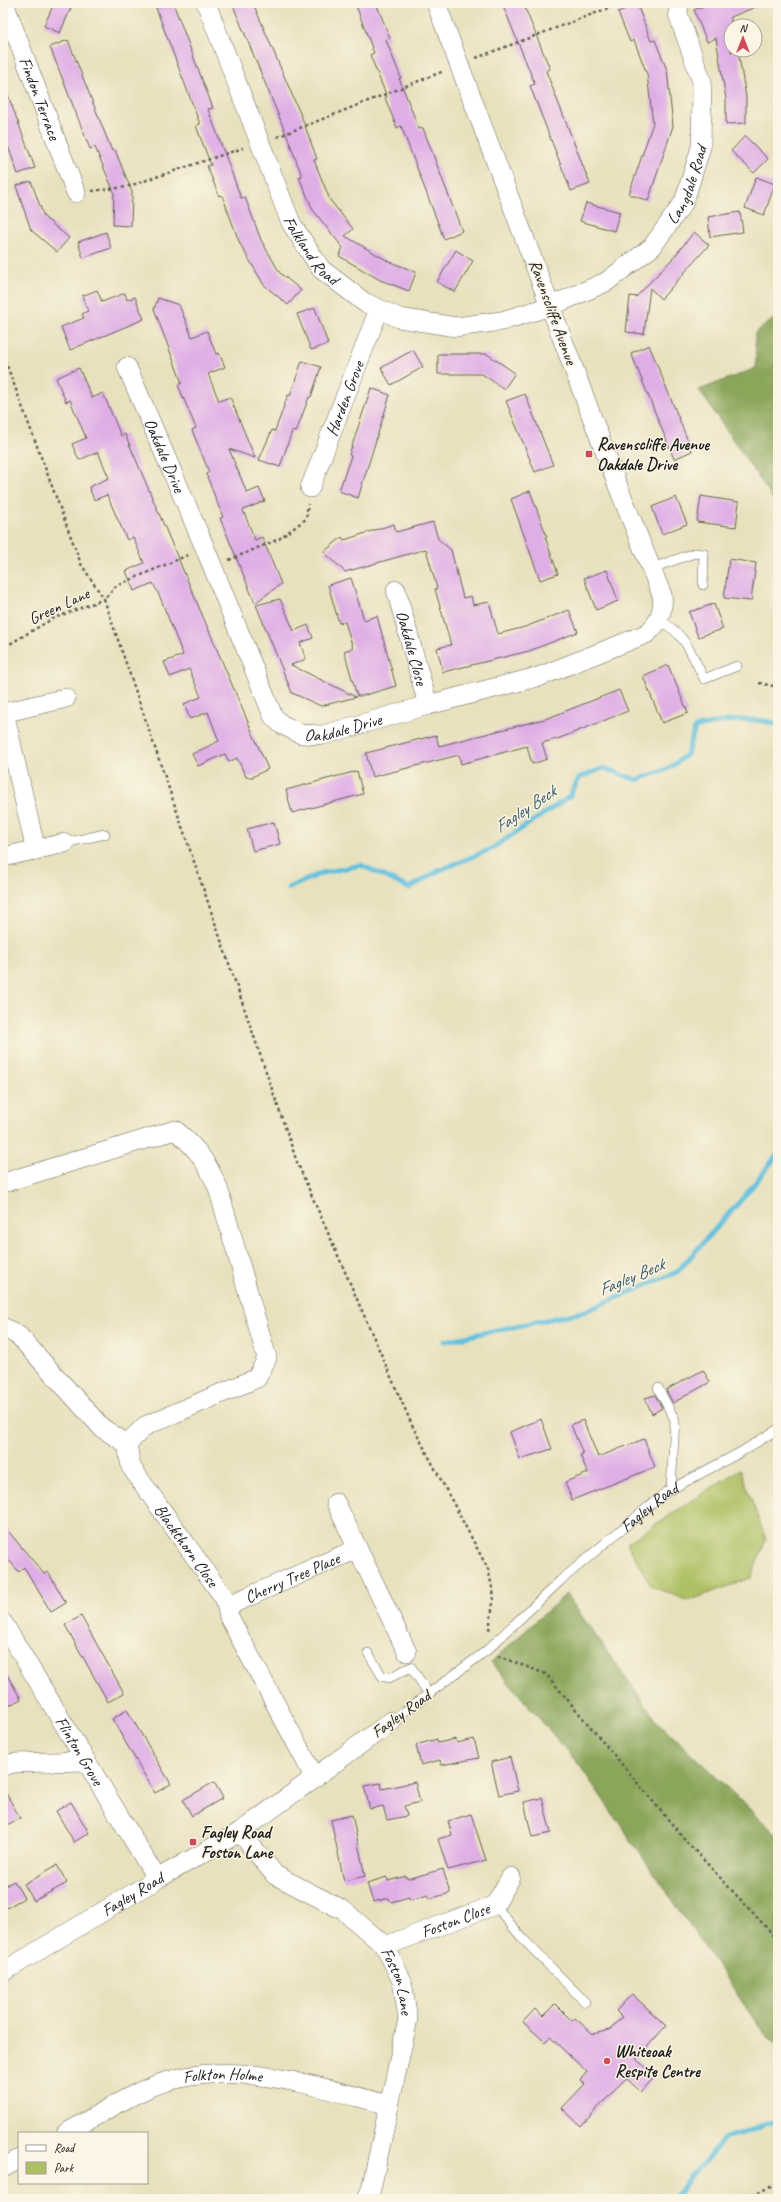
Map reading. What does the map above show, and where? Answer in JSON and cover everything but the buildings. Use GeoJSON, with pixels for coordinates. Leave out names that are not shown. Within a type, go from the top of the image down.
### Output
{"type":"FeatureCollection","features":[{"type":"Feature","properties":{"kind":"street","name":"Findon Terrace"},"geometry":{"type":"LineString","coordinates":[[4,3],[76,193]]}},
{"type":"Feature","properties":{"kind":"street","name":"Falkland Road"},"geometry":{"type":"LineString","coordinates":[[206,3],[291,223],[321,269],[364,302],[399,318],[456,327],[502,321],[552,306]]}},
{"type":"Feature","properties":{"kind":"street","name":"Ravenscliffe Avenue"},"geometry":{"type":"LineString","coordinates":[[436,3],[552,306],[619,489],[652,568],[663,604],[659,621]]}},
{"type":"Feature","properties":{"kind":"street","name":"Langdale Road"},"geometry":{"type":"LineString","coordinates":[[552,306],[606,282],[652,247],[684,202],[701,147],[702,82],[678,14],[680,3]]}},
{"type":"Feature","properties":{"kind":"street","name":"Harden Grove"},"geometry":{"type":"LineString","coordinates":[[310,488],[379,309]]}},
{"type":"Feature","properties":{"kind":"street","name":"Oakdale Drive"},"geometry":{"type":"LineString","coordinates":[[127,367],[198,550],[273,716],[281,724],[301,734],[323,735],[428,705],[541,676],[646,634],[659,621]]}},
{"type":"Feature","properties":{"kind":"street","name":"Oakdale Close"},"geometry":{"type":"LineString","coordinates":[[396,590],[428,705]]}},
{"type":"Feature","properties":{"kind":"street"},"geometry":{"type":"LineString","coordinates":[[36,851],[4,713],[66,698]]}},
{"type":"Feature","properties":{"kind":"street"},"geometry":{"type":"LineString","coordinates":[[3,857],[36,851],[65,843]]}},
{"type":"Feature","properties":{"kind":"street"},"geometry":{"type":"LineString","coordinates":[[3,1183],[175,1130],[188,1140],[208,1165],[218,1188],[267,1358],[257,1378],[145,1426],[127,1444],[102,1428],[19,1336],[3,1327]]}},
{"type":"Feature","properties":{"kind":"street","name":"Blackthorn Close"},"geometry":{"type":"LineString","coordinates":[[127,1444],[131,1467],[225,1598],[229,1617],[315,1778]]}},
{"type":"Feature","properties":{"kind":"street","name":"Cherry Tree Place"},"geometry":{"type":"LineString","coordinates":[[336,1503],[407,1652]]}},
{"type":"Feature","properties":{"kind":"street","name":"Cherry Tree Place"},"geometry":{"type":"LineString","coordinates":[[227,1606],[357,1549]]}},
{"type":"Feature","properties":{"kind":"street","name":"Flinton Grove"},"geometry":{"type":"LineString","coordinates":[[3,1623],[157,1879]]}},
{"type":"Feature","properties":{"kind":"street","name":"Fagley Road"},"geometry":{"type":"LineString","coordinates":[[3,1972],[157,1879],[240,1832],[392,1721]]}},
{"type":"Feature","properties":{"kind":"street"},"geometry":{"type":"LineString","coordinates":[[3,1766],[14,1763],[85,1761]]}},
{"type":"Feature","properties":{"kind":"street","name":"Foston Lane"},"geometry":{"type":"LineString","coordinates":[[240,1832],[275,1875],[343,1910],[385,1946],[402,1981],[408,2019],[371,2189],[367,2199]]}},
{"type":"Feature","properties":{"kind":"street","name":"Foston Close"},"geometry":{"type":"LineString","coordinates":[[385,1946],[496,1905],[512,1877]]}},
{"type":"Feature","properties":{"kind":"street","name":"Folkton Holme"},"geometry":{"type":"LineString","coordinates":[[68,2132],[146,2088],[181,2078],[208,2073],[238,2073],[290,2081],[389,2105]]}},
{"type":"Feature","properties":{"kind":"street"},"geometry":{"type":"LineString","coordinates":[[3,2168],[18,2160]]}},
{"type":"Feature","properties":{"kind":"lane"},"geometry":{"type":"LineString","coordinates":[[652,568],[695,554],[704,554],[703,585]]}},
{"type":"Feature","properties":{"kind":"lane"},"geometry":{"type":"LineString","coordinates":[[659,621],[675,630],[682,637],[704,679],[737,666]]}},
{"type":"Feature","properties":{"kind":"lane"},"geometry":{"type":"LineString","coordinates":[[65,843],[105,834]]}},
{"type":"Feature","properties":{"kind":"lane"},"geometry":{"type":"LineString","coordinates":[[658,1388],[675,1420],[671,1489]]}},
{"type":"Feature","properties":{"kind":"lane","name":"Fagley Road"},"geometry":{"type":"LineString","coordinates":[[392,1721],[486,1651],[560,1581],[671,1489],[741,1452],[778,1429]]}},
{"type":"Feature","properties":{"kind":"lane"},"geometry":{"type":"LineString","coordinates":[[368,1654],[382,1676],[389,1678],[411,1667],[429,1694]]}},
{"type":"Feature","properties":{"kind":"lane"},"geometry":{"type":"LineString","coordinates":[[496,1905],[522,1938],[585,2002]]}},
{"type":"Feature","properties":{"kind":"path"},"geometry":{"type":"LineString","coordinates":[[473,60],[622,3]]}},
{"type":"Feature","properties":{"kind":"path"},"geometry":{"type":"LineString","coordinates":[[3,355],[81,564],[104,599],[297,1162],[412,1425],[488,1569],[494,1596],[486,1651],[546,1674],[687,1842],[778,1940]]}},
{"type":"Feature","properties":{"kind":"path"},"geometry":{"type":"LineString","coordinates":[[775,365],[778,379]]}},
{"type":"Feature","properties":{"kind":"path"},"geometry":{"type":"LineString","coordinates":[[104,599],[116,586],[198,550],[222,564],[279,539],[306,519],[310,488]]}},
{"type":"Feature","properties":{"kind":"path","name":"Green Lane"},"geometry":{"type":"LineString","coordinates":[[3,648],[52,619],[104,599]]}},
{"type":"Feature","properties":{"kind":"path"},"geometry":{"type":"LineString","coordinates":[[759,683],[778,687]]}},
{"type":"Feature","properties":{"kind":"path"},"geometry":{"type":"LineString","coordinates":[[741,2199],[778,2184]]}},
{"type":"Feature","properties":{"kind":"green space"},"geometry":{"type":"Polygon","coordinates":[[[778,316],[778,506],[699,390],[756,368],[755,333],[778,316]]]}},
{"type":"Feature","properties":{"kind":"green space"},"geometry":{"type":"Polygon","coordinates":[[[740,1469],[766,1539],[751,1578],[688,1601],[651,1586],[627,1543],[740,1469]]]}},
{"type":"Feature","properties":{"kind":"green space"},"geometry":{"type":"Polygon","coordinates":[[[566,1594],[657,1721],[778,1836],[778,2045],[767,2038],[580,1766],[491,1662],[566,1594]]]}},
{"type":"Feature","properties":{"kind":"waterway","name":"Fagley Beck"},"geometry":{"type":"LineString","coordinates":[[288,888],[322,873],[361,865],[409,888],[438,871],[491,849],[569,797],[580,777],[604,768],[637,780],[670,768],[687,754],[695,728],[736,720],[757,720],[778,724]]}},
{"type":"Feature","properties":{"kind":"waterway","name":"Fagley Beck"},"geometry":{"type":"LineString","coordinates":[[445,1341],[583,1312],[677,1272],[742,1199],[778,1154]]}},
{"type":"Feature","properties":{"kind":"waterway","name":"Fagley Beck"},"geometry":{"type":"LineString","coordinates":[[673,2199],[725,2138],[778,2120]]}},
{"type":"Feature","properties":{"kind":"place","name":"Ravenscliffe Avenue Oakdale Drive"},"geometry":{"type":"Point","coordinates":[589,454]}},
{"type":"Feature","properties":{"kind":"place","name":"Fagley Road Foston Lane"},"geometry":{"type":"Point","coordinates":[193,1842]}},
{"type":"Feature","properties":{"kind":"place","name":"Whiteoak Respite Centre"},"geometry":{"type":"Point","coordinates":[607,2061]}}]}
